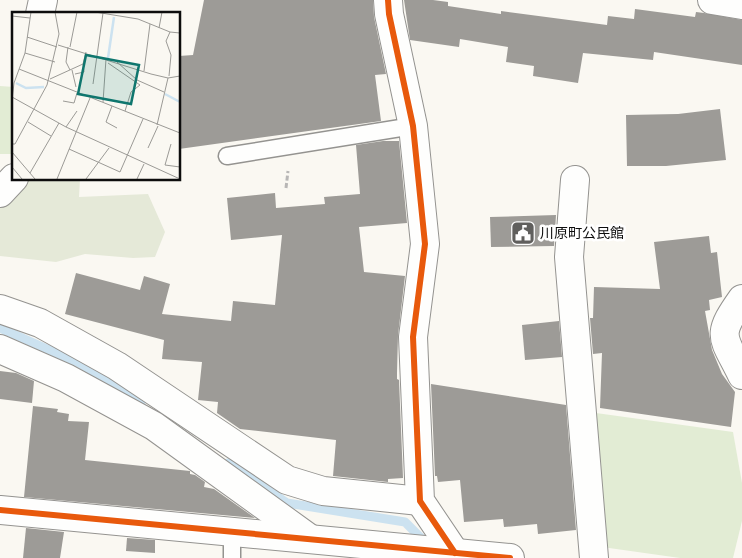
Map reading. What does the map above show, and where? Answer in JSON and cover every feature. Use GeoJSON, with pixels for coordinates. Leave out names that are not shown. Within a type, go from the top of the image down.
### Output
{"type":"FeatureCollection","features":[{"type":"Feature","properties":{"kind":"street"},"geometry":{"type":"LineString","coordinates":[[388,0],[389,14],[413,126],[425,244],[413,337],[420,501],[455,553]]}},
{"type":"Feature","properties":{"kind":"street"},"geometry":{"type":"LineString","coordinates":[[712,0],[742,5]]}},
{"type":"Feature","properties":{"kind":"street"},"geometry":{"type":"LineString","coordinates":[[0,193],[12,180]]}},
{"type":"Feature","properties":{"kind":"street"},"geometry":{"type":"LineString","coordinates":[[575,180],[569,257],[594,558]]}},
{"type":"Feature","properties":{"kind":"street"},"geometry":{"type":"LineString","coordinates":[[742,299],[726,322],[723,336],[742,376]]}},
{"type":"Feature","properties":{"kind":"street"},"geometry":{"type":"LineString","coordinates":[[0,310],[40,324],[117,366],[287,480],[323,491],[420,501]]}},
{"type":"Feature","properties":{"kind":"street"},"geometry":{"type":"LineString","coordinates":[[0,349],[66,378],[154,426],[310,538]]}},
{"type":"Feature","properties":{"kind":"street"},"geometry":{"type":"LineString","coordinates":[[0,510],[510,558]]}},
{"type":"Feature","properties":{"kind":"lane"},"geometry":{"type":"LineString","coordinates":[[227,156],[413,126]]}},
{"type":"Feature","properties":{"kind":"lane"},"geometry":{"type":"LineString","coordinates":[[232,531],[232,558]]}},
{"type":"Feature","properties":{"kind":"green space"},"geometry":{"type":"Polygon","coordinates":[[[0,86],[12,87],[12,154],[0,154],[0,86]]]}},
{"type":"Feature","properties":{"kind":"green space"},"geometry":{"type":"Polygon","coordinates":[[[20,180],[80,180],[79,197],[148,194],[165,232],[155,257],[133,258],[85,254],[56,262],[0,256],[0,204],[20,180]]]}},
{"type":"Feature","properties":{"kind":"green space"},"geometry":{"type":"Polygon","coordinates":[[[596,413],[733,432],[742,483],[742,521],[733,558],[680,558],[602,547],[596,413]]]}},
{"type":"Feature","properties":{"kind":"building"},"geometry":{"type":"Polygon","coordinates":[[[204,0],[373,0],[374,17],[386,74],[375,75],[381,121],[180,149],[180,56],[193,55],[204,0]]]}},
{"type":"Feature","properties":{"kind":"building"},"geometry":{"type":"Polygon","coordinates":[[[404,0],[433,0],[448,2],[448,6],[501,14],[501,11],[607,25],[608,16],[634,19],[635,9],[695,17],[696,12],[742,20],[742,65],[654,52],[653,60],[583,53],[578,83],[533,76],[534,66],[506,62],[508,47],[460,39],[459,47],[410,40],[404,0]]]}},
{"type":"Feature","properties":{"kind":"building"},"geometry":{"type":"Polygon","coordinates":[[[720,109],[726,160],[666,166],[627,166],[626,115],[678,114],[720,109]]]}},
{"type":"Feature","properties":{"kind":"building"},"geometry":{"type":"Polygon","coordinates":[[[399,141],[407,223],[359,227],[364,272],[405,276],[398,335],[397,373],[397,379],[399,380],[403,478],[388,479],[388,482],[333,476],[336,440],[240,429],[217,413],[218,402],[198,400],[202,362],[162,359],[164,340],[65,314],[76,273],[140,290],[144,276],[170,284],[162,314],[231,321],[233,301],[275,305],[282,235],[231,240],[227,198],[275,193],[276,208],[325,204],[324,197],[360,194],[356,145],[399,141]]]}},
{"type":"Feature","properties":{"kind":"building"},"geometry":{"type":"Polygon","coordinates":[[[556,215],[554,246],[491,247],[490,217],[556,215]]]}},
{"type":"Feature","properties":{"kind":"building"},"geometry":{"type":"Polygon","coordinates":[[[709,236],[711,253],[717,252],[722,297],[709,300],[710,310],[705,311],[712,350],[722,374],[735,392],[731,427],[600,408],[602,353],[593,354],[590,318],[593,318],[594,287],[660,289],[654,242],[709,236]]]}},
{"type":"Feature","properties":{"kind":"building"},"geometry":{"type":"Polygon","coordinates":[[[559,321],[562,357],[525,360],[522,325],[559,321]]]}},
{"type":"Feature","properties":{"kind":"building"},"geometry":{"type":"Polygon","coordinates":[[[0,371],[16,373],[34,381],[32,403],[0,399],[0,371]]]}},
{"type":"Feature","properties":{"kind":"building"},"geometry":{"type":"Polygon","coordinates":[[[431,384],[566,405],[576,530],[538,534],[537,524],[504,527],[503,519],[464,522],[460,480],[438,482],[437,476],[435,476],[431,384]]]}},
{"type":"Feature","properties":{"kind":"building"},"geometry":{"type":"Polygon","coordinates":[[[33,406],[58,409],[57,412],[69,414],[68,421],[89,422],[85,460],[190,471],[190,474],[205,482],[204,487],[214,489],[255,518],[24,497],[33,406]]]}},
{"type":"Feature","properties":{"kind":"building"},"geometry":{"type":"Polygon","coordinates":[[[26,528],[64,532],[60,558],[23,558],[26,528]]]}},
{"type":"Feature","properties":{"kind":"building"},"geometry":{"type":"Polygon","coordinates":[[[127,538],[155,540],[155,553],[126,551],[127,538]]]}},
{"type":"Feature","properties":{"kind":"waterway"},"geometry":{"type":"LineString","coordinates":[[0,328],[81,364],[141,404]]}},
{"type":"Feature","properties":{"kind":"waterway"},"geometry":{"type":"LineString","coordinates":[[228,463],[287,503],[405,522],[424,541]]}},
{"type":"Feature","properties":{"kind":"cycle path"},"geometry":{"type":"LineString","coordinates":[[388,0],[389,14],[413,126],[425,244],[413,337],[420,501],[455,553]]}},
{"type":"Feature","properties":{"kind":"cycle path"},"geometry":{"type":"LineString","coordinates":[[0,510],[510,558]]}},
{"type":"Feature","properties":{"kind":"place","name":"川原町公民館"},"geometry":{"type":"Point","coordinates":[523,233]}}]}
